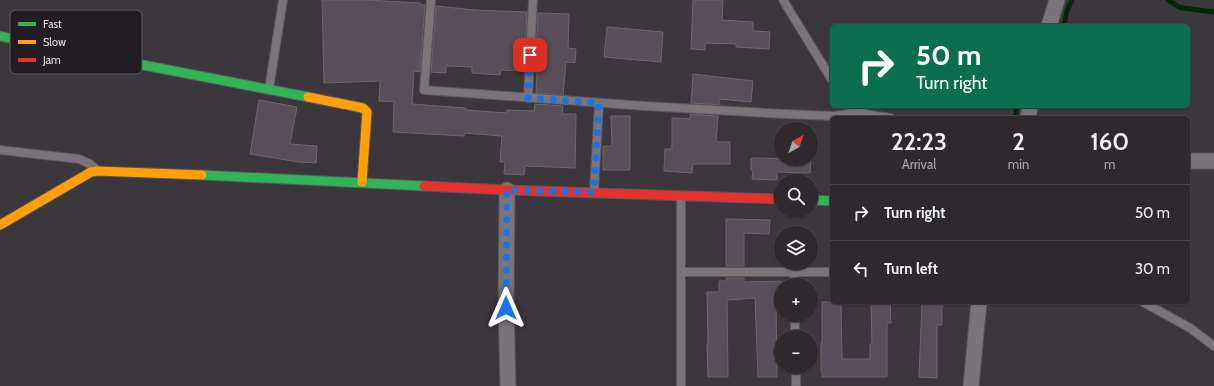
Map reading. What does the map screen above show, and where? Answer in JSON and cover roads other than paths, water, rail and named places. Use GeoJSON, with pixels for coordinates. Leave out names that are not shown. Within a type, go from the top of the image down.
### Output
{"type":"FeatureCollection","features":[{"type":"Feature","properties":{"kind":"street"},"geometry":{"type":"LineString","coordinates":[[1050,24],[1057,0]]}},
{"type":"Feature","properties":{"kind":"street"},"geometry":{"type":"LineString","coordinates":[[0,36],[10,38]]}},
{"type":"Feature","properties":{"kind":"street"},"geometry":{"type":"LineString","coordinates":[[142,65],[363,108],[367,112],[362,182]]}},
{"type":"Feature","properties":{"kind":"street"},"geometry":{"type":"LineString","coordinates":[[1190,161],[1214,161]]}},
{"type":"Feature","properties":{"kind":"street"},"geometry":{"type":"LineString","coordinates":[[0,225],[91,172],[98,170],[507,190],[774,199]]}},
{"type":"Feature","properties":{"kind":"street"},"geometry":{"type":"LineString","coordinates":[[507,190],[506,308],[508,386]]}},
{"type":"Feature","properties":{"kind":"street"},"geometry":{"type":"LineString","coordinates":[[818,200],[830,201]]}},
{"type":"Feature","properties":{"kind":"street"},"geometry":{"type":"LineString","coordinates":[[971,386],[979,304]]}},
{"type":"Feature","properties":{"kind":"lane"},"geometry":{"type":"LineString","coordinates":[[269,90],[283,0]]}},
{"type":"Feature","properties":{"kind":"lane"},"geometry":{"type":"LineString","coordinates":[[430,0],[424,90],[599,103],[786,114],[834,116],[848,114],[854,108],[884,116]]}},
{"type":"Feature","properties":{"kind":"lane"},"geometry":{"type":"LineString","coordinates":[[528,98],[533,0]]}},
{"type":"Feature","properties":{"kind":"lane"},"geometry":{"type":"LineString","coordinates":[[783,0],[830,77]]}},
{"type":"Feature","properties":{"kind":"lane"},"geometry":{"type":"LineString","coordinates":[[594,192],[599,103]]}},
{"type":"Feature","properties":{"kind":"lane"},"geometry":{"type":"LineString","coordinates":[[0,150],[79,159],[98,170]]}},
{"type":"Feature","properties":{"kind":"lane"},"geometry":{"type":"LineString","coordinates":[[681,195],[681,386]]}},
{"type":"Feature","properties":{"kind":"lane"},"geometry":{"type":"LineString","coordinates":[[681,272],[830,272]]}},
{"type":"Feature","properties":{"kind":"lane"},"geometry":{"type":"LineString","coordinates":[[794,273],[794,278]]}},
{"type":"Feature","properties":{"kind":"lane"},"geometry":{"type":"LineString","coordinates":[[1147,304],[1190,328],[1214,346]]}},
{"type":"Feature","properties":{"kind":"lane"},"geometry":{"type":"LineString","coordinates":[[796,374],[796,386]]}},
{"type":"Feature","properties":{"kind":"waterway"},"geometry":{"type":"LineString","coordinates":[[1064,24],[1067,11],[1072,0]]}},
{"type":"Feature","properties":{"kind":"waterway"},"geometry":{"type":"LineString","coordinates":[[1168,0],[1179,7],[1214,12]]}},
{"type":"Feature","properties":{"kind":"waterway"},"geometry":{"type":"LineString","coordinates":[[1015,116],[1017,108]]}}]}
